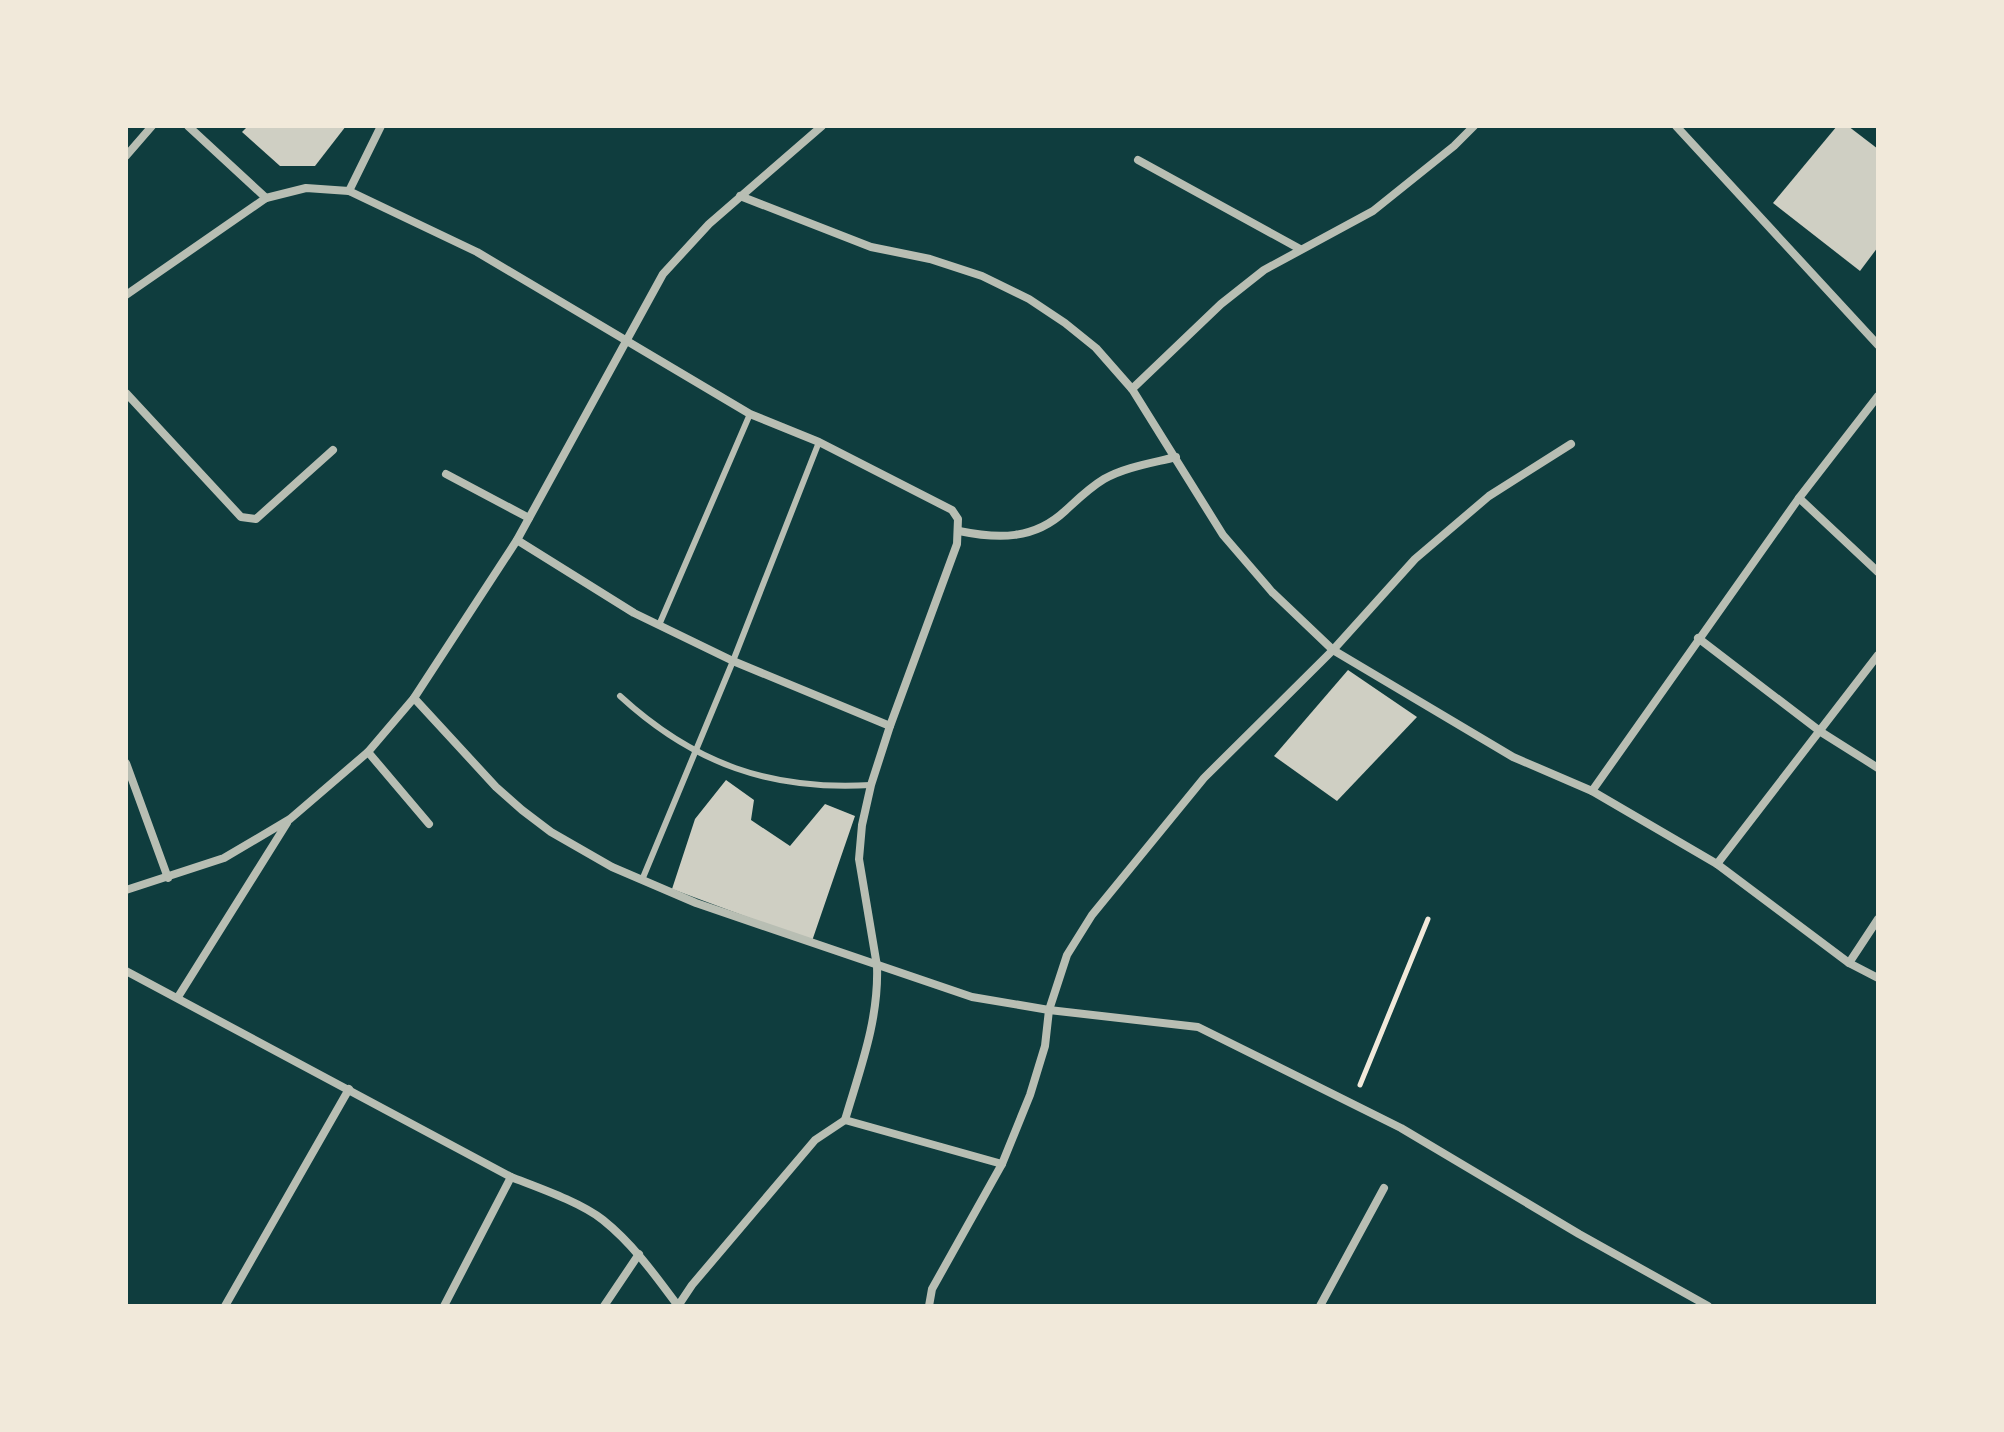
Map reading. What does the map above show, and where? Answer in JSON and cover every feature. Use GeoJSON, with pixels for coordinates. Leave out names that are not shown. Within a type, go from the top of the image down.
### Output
{"type":"FeatureCollection","features":[{"type":"Feature","properties":{"kind":"street"},"geometry":{"type":"LineString","coordinates":[[126,156],[152,126]]}},
{"type":"Feature","properties":{"kind":"street"},"geometry":{"type":"LineString","coordinates":[[188,126],[266,198]]}},
{"type":"Feature","properties":{"kind":"street"},"geometry":{"type":"LineString","coordinates":[[349,191],[381,126]]}},
{"type":"Feature","properties":{"kind":"street"},"geometry":{"type":"LineString","coordinates":[[126,890],[224,858],[290,819],[368,752],[414,698],[517,540],[663,274],[709,224],[822,126]]}},
{"type":"Feature","properties":{"kind":"street"},"geometry":{"type":"LineString","coordinates":[[1132,389],[1221,304],[1264,270],[1373,211],[1454,146],[1474,126]]}},
{"type":"Feature","properties":{"kind":"street"},"geometry":{"type":"LineString","coordinates":[[1676,126],[1878,345]]}},
{"type":"Feature","properties":{"kind":"street"},"geometry":{"type":"LineString","coordinates":[[1138,160],[1300,249]]}},
{"type":"Feature","properties":{"kind":"street"},"geometry":{"type":"LineString","coordinates":[[126,295],[266,198],[306,188],[349,191],[477,252],[750,414],[819,442],[944,505],[958,519],[959,531],[871,785],[859,859],[877,966],[875,1016],[845,1120],[815,1140],[692,1285],[678,1306],[639,1254],[601,1218],[511,1177],[126,971]]}},
{"type":"Feature","properties":{"kind":"street"},"geometry":{"type":"LineString","coordinates":[[740,196],[871,247],[930,259],[982,276],[1029,299],[1065,323],[1096,348],[1132,389],[1223,535],[1272,592],[1333,650],[1513,757],[1592,791],[1717,864],[1849,963],[1878,978]]}},
{"type":"Feature","properties":{"kind":"street"},"geometry":{"type":"LineString","coordinates":[[126,393],[241,517],[256,519],[333,450]]}},
{"type":"Feature","properties":{"kind":"street"},"geometry":{"type":"LineString","coordinates":[[1592,791],[1799,498],[1878,396]]}},
{"type":"Feature","properties":{"kind":"street"},"geometry":{"type":"LineString","coordinates":[[929,1306],[932,1289],[1002,1164],[1030,1095],[1045,1046],[1049,1010],[1067,955],[1092,915],[1204,778],[1333,650],[1415,559],[1452,526],[1529,468],[1571,444]]}},
{"type":"Feature","properties":{"kind":"street"},"geometry":{"type":"LineString","coordinates":[[959,531],[993,538],[1031,533],[1048,525],[1083,492],[1106,477],[1132,467],[1176,457]]}},
{"type":"Feature","properties":{"kind":"street"},"geometry":{"type":"LineString","coordinates":[[446,474],[529,518]]}},
{"type":"Feature","properties":{"kind":"street"},"geometry":{"type":"LineString","coordinates":[[1799,498],[1878,572]]}},
{"type":"Feature","properties":{"kind":"street"},"geometry":{"type":"LineString","coordinates":[[517,540],[634,613],[733,661],[890,726]]}},
{"type":"Feature","properties":{"kind":"street"},"geometry":{"type":"LineString","coordinates":[[1698,638],[1821,732],[1878,768]]}},
{"type":"Feature","properties":{"kind":"street"},"geometry":{"type":"LineString","coordinates":[[1717,864],[1878,655]]}},
{"type":"Feature","properties":{"kind":"street"},"geometry":{"type":"LineString","coordinates":[[414,698],[471,762],[522,810],[581,850],[642,880],[696,903],[972,997],[1049,1010],[1198,1027],[1401,1128],[1579,1234],[1708,1306]]}},
{"type":"Feature","properties":{"kind":"street"},"geometry":{"type":"LineString","coordinates":[[368,752],[429,824]]}},
{"type":"Feature","properties":{"kind":"street"},"geometry":{"type":"LineString","coordinates":[[126,763],[168,878]]}},
{"type":"Feature","properties":{"kind":"street"},"geometry":{"type":"LineString","coordinates":[[178,997],[290,819]]}},
{"type":"Feature","properties":{"kind":"street"},"geometry":{"type":"LineString","coordinates":[[1849,963],[1878,919]]}},
{"type":"Feature","properties":{"kind":"street"},"geometry":{"type":"LineString","coordinates":[[225,1306],[349,1089]]}},
{"type":"Feature","properties":{"kind":"street"},"geometry":{"type":"LineString","coordinates":[[845,1120],[1002,1164]]}},
{"type":"Feature","properties":{"kind":"street"},"geometry":{"type":"LineString","coordinates":[[444,1306],[511,1177]]}},
{"type":"Feature","properties":{"kind":"street"},"geometry":{"type":"LineString","coordinates":[[1320,1306],[1384,1188]]}},
{"type":"Feature","properties":{"kind":"street"},"geometry":{"type":"LineString","coordinates":[[604,1306],[639,1254]]}},
{"type":"Feature","properties":{"kind":"lane"},"geometry":{"type":"LineString","coordinates":[[659,625],[750,414]]}},
{"type":"Feature","properties":{"kind":"lane"},"geometry":{"type":"LineString","coordinates":[[642,880],[819,442]]}},
{"type":"Feature","properties":{"kind":"lane"},"geometry":{"type":"LineString","coordinates":[[620,696],[643,717],[696,752],[751,774],[798,784],[834,787],[871,785]]}},
{"type":"Feature","properties":{"kind":"path"},"geometry":{"type":"LineString","coordinates":[[1367,1070],[1428,919]]}},
{"type":"Feature","properties":{"kind":"building"},"geometry":{"type":"Polygon","coordinates":[[[248,126],[346,126],[315,166],[280,166],[242,132],[248,126]]]}},
{"type":"Feature","properties":{"kind":"building"},"geometry":{"type":"Polygon","coordinates":[[[1837,126],[1848,126],[1878,149],[1878,247],[1860,271],[1773,203],[1837,126]]]}},
{"type":"Feature","properties":{"kind":"building"},"geometry":{"type":"Polygon","coordinates":[[[1348,670],[1417,717],[1337,801],[1274,756],[1348,670]]]}},
{"type":"Feature","properties":{"kind":"building"},"geometry":{"type":"Polygon","coordinates":[[[726,780],[754,800],[751,820],[790,846],[825,804],[855,816],[812,941],[672,889],[695,819],[726,780]]]}}]}
